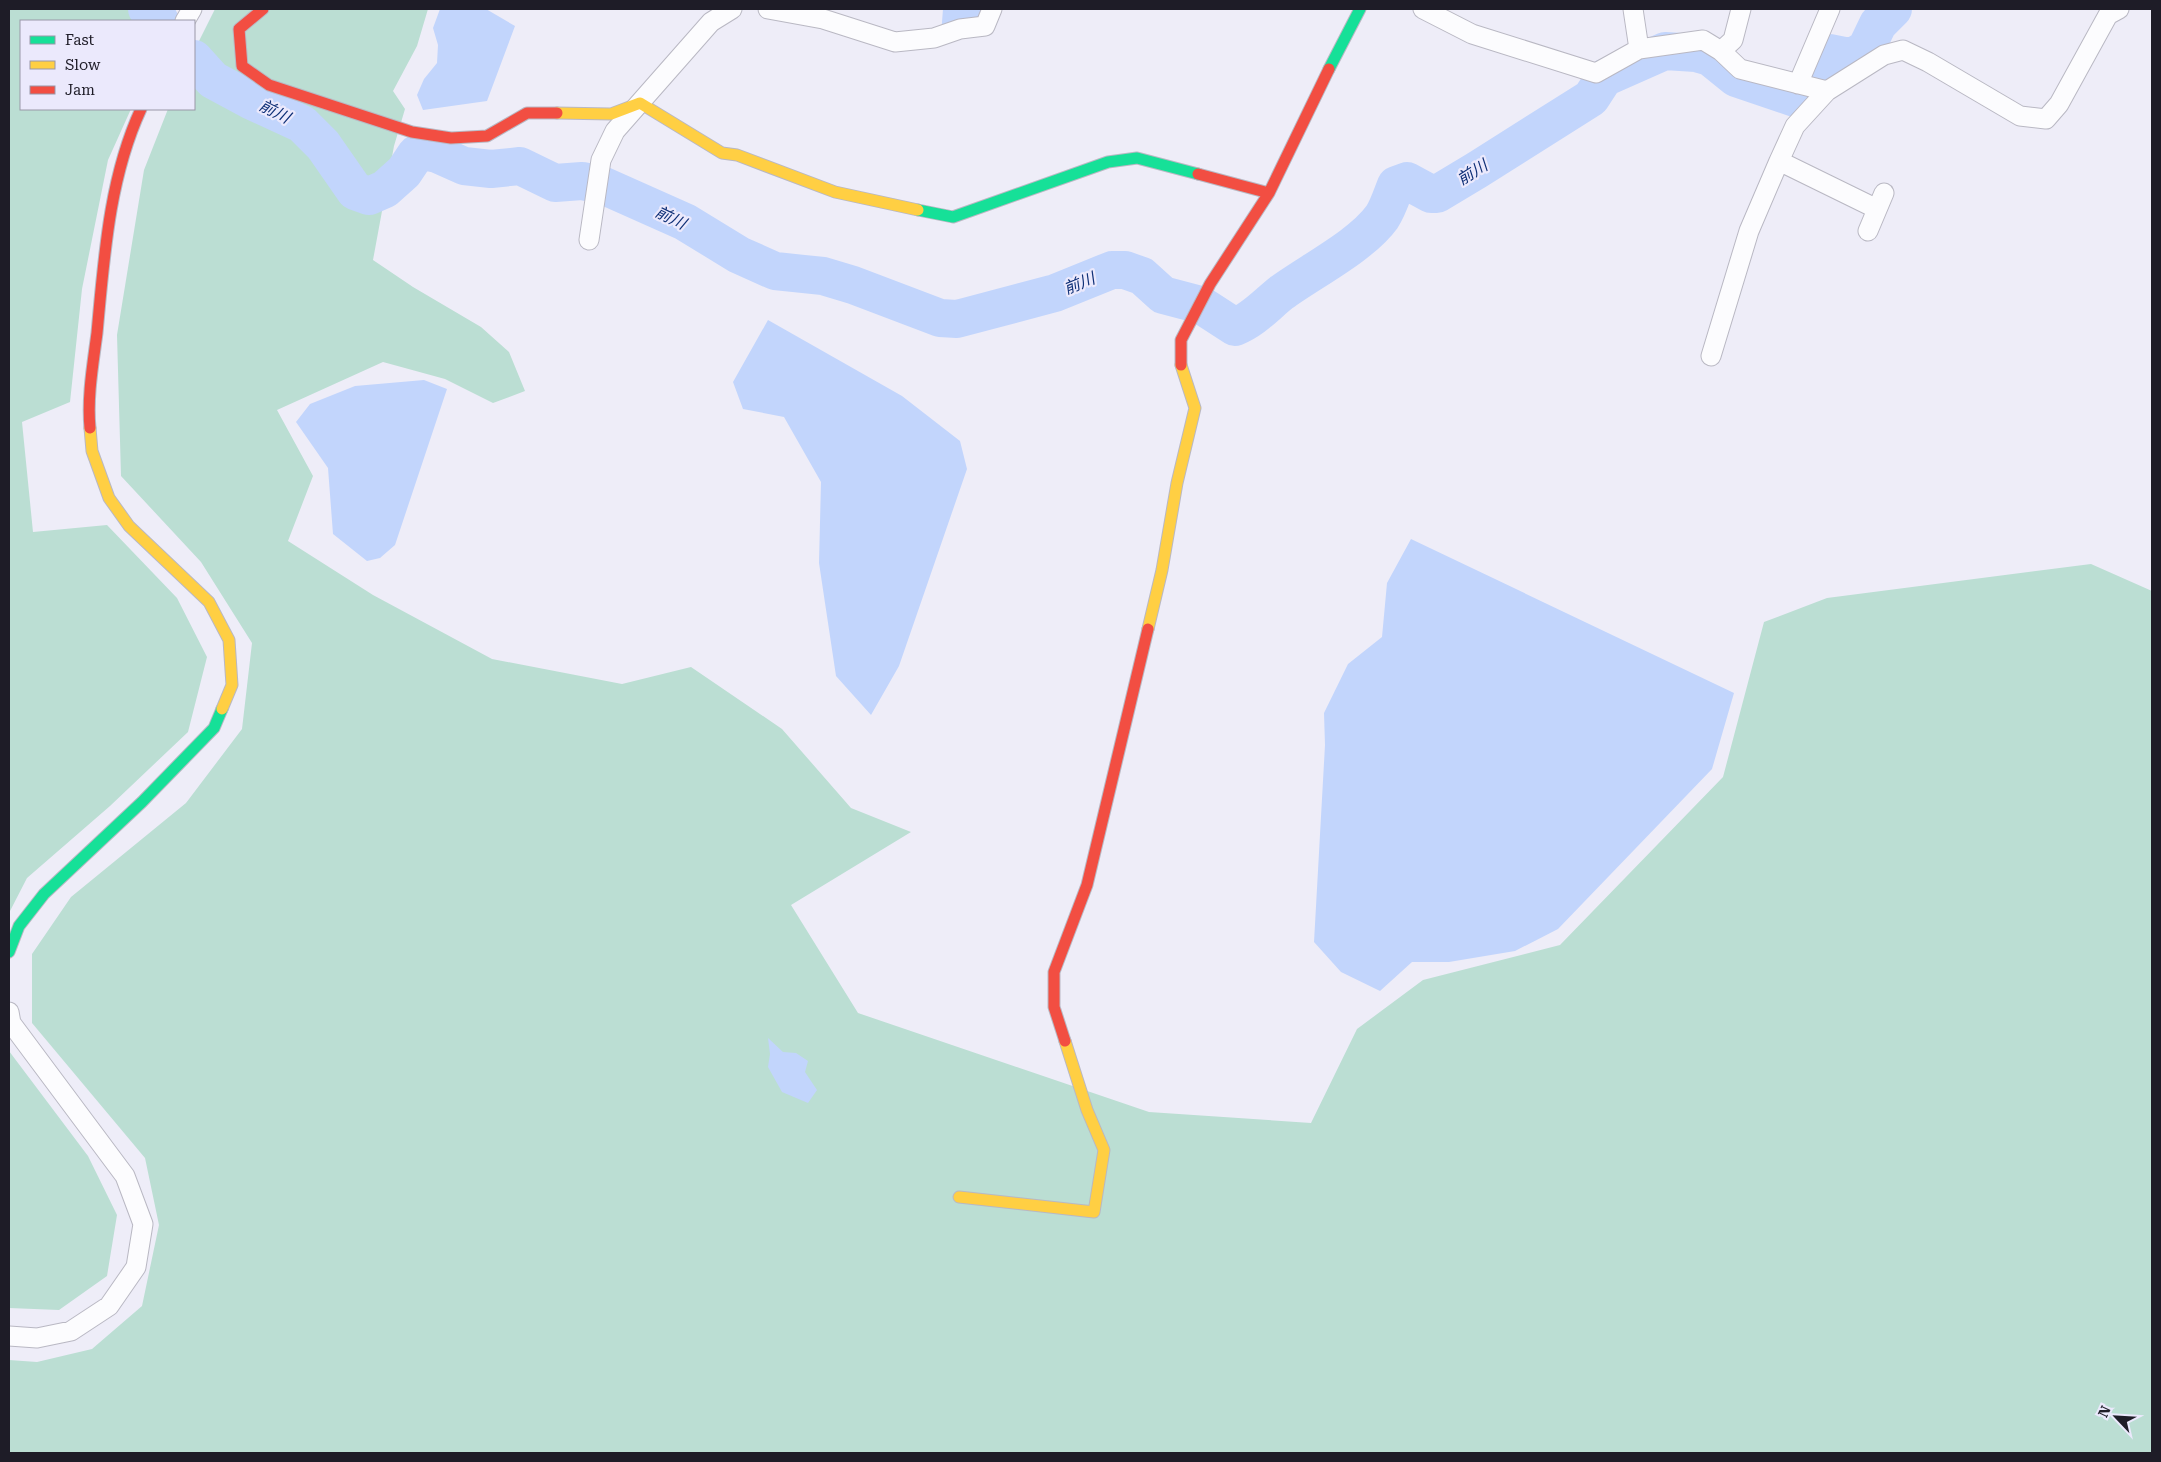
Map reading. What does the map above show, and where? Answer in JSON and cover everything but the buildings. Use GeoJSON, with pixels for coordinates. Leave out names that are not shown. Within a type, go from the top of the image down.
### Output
{"type":"FeatureCollection","features":[{"type":"Feature","properties":{"kind":"street"},"geometry":{"type":"LineString","coordinates":[[186,20],[192,9]]}},
{"type":"Feature","properties":{"kind":"street"},"geometry":{"type":"LineString","coordinates":[[263,9],[240,29],[242,66],[269,85],[412,132],[451,138],[487,136],[527,114],[610,114],[640,103]]}},
{"type":"Feature","properties":{"kind":"street"},"geometry":{"type":"LineString","coordinates":[[589,240],[601,160],[614,131],[711,22],[732,9]]}},
{"type":"Feature","properties":{"kind":"street"},"geometry":{"type":"LineString","coordinates":[[768,9],[823,19],[895,42],[934,38],[960,29],[985,26],[992,9]]}},
{"type":"Feature","properties":{"kind":"street"},"geometry":{"type":"LineString","coordinates":[[959,1196],[1094,1212],[1104,1150],[1088,1110],[1054,1007],[1054,972],[1087,885],[1162,570],[1177,483],[1194,419],[1196,408],[1181,366],[1181,340],[1210,284],[1269,193],[1344,37],[1360,9]]}},
{"type":"Feature","properties":{"kind":"street"},"geometry":{"type":"LineString","coordinates":[[1423,9],[1472,34],[1596,73],[1639,49],[1704,40],[1721,51],[1740,69],[1827,91]]}},
{"type":"Feature","properties":{"kind":"street"},"geometry":{"type":"LineString","coordinates":[[1633,9],[1639,49]]}},
{"type":"Feature","properties":{"kind":"street"},"geometry":{"type":"LineString","coordinates":[[1721,51],[1733,40],[1741,9]]}},
{"type":"Feature","properties":{"kind":"street"},"geometry":{"type":"LineString","coordinates":[[1798,84],[1830,9]]}},
{"type":"Feature","properties":{"kind":"street"},"geometry":{"type":"LineString","coordinates":[[1712,356],[1749,231],[1779,161],[1795,126],[1827,91],[1884,55],[1903,50],[1928,62],[2020,116],[2046,118],[2059,104],[2108,15],[2119,9]]}},
{"type":"Feature","properties":{"kind":"street"},"geometry":{"type":"LineString","coordinates":[[640,103],[722,153],[737,155],[834,192],[953,216],[1108,162],[1137,158],[1269,193]]}},
{"type":"Feature","properties":{"kind":"street"},"geometry":{"type":"LineString","coordinates":[[9,952],[19,926],[44,894],[142,802],[214,728],[232,685],[229,640],[209,602],[129,526],[109,498],[92,451],[89,419],[91,386],[107,231],[128,137],[140,110]]}},
{"type":"Feature","properties":{"kind":"street"},"geometry":{"type":"LineString","coordinates":[[1779,161],[1880,201],[1868,231]]}},
{"type":"Feature","properties":{"kind":"street"},"geometry":{"type":"LineString","coordinates":[[9,1012],[11,1023],[125,1176],[143,1224],[136,1267],[109,1306],[71,1331],[36,1338],[9,1336]]}},
{"type":"Feature","properties":{"kind":"green space"},"geometry":{"type":"Polygon","coordinates":[[[9,9],[176,9],[171,20],[20,20],[20,110],[131,110],[108,160],[82,289],[70,402],[22,422],[33,532],[107,525],[177,598],[207,657],[188,732],[110,806],[27,878],[9,913],[9,9]]]}},
{"type":"Feature","properties":{"kind":"green space"},"geometry":{"type":"Polygon","coordinates":[[[215,9],[428,9],[417,46],[393,91],[405,109],[394,146],[373,260],[413,287],[481,327],[509,352],[525,391],[493,403],[445,379],[383,362],[277,410],[313,476],[288,541],[373,595],[492,659],[622,684],[691,667],[782,729],[851,808],[911,832],[791,905],[858,1013],[1149,1112],[1311,1123],[1357,1029],[1423,980],[1560,945],[1723,777],[1764,622],[1827,598],[2091,564],[2152,591],[2152,1453],[9,1453],[9,1360],[37,1362],[92,1349],[142,1306],[159,1225],[145,1158],[32,1023],[32,954],[71,897],[186,803],[242,729],[252,643],[201,562],[121,476],[117,335],[144,170],[168,110],[195,110],[195,49],[215,9]]]}},
{"type":"Feature","properties":{"kind":"green space"},"geometry":{"type":"Polygon","coordinates":[[[9,1051],[88,1156],[117,1215],[107,1276],[59,1310],[9,1308],[9,1051]]]}},
{"type":"Feature","properties":{"kind":"water"},"geometry":{"type":"Polygon","coordinates":[[[440,9],[486,9],[515,26],[487,101],[423,110],[417,95],[424,79],[437,63],[438,45],[433,28],[440,9]]]}},
{"type":"Feature","properties":{"kind":"water"},"geometry":{"type":"Polygon","coordinates":[[[943,9],[984,9],[980,25],[941,35],[943,9]]]}},
{"type":"Feature","properties":{"kind":"water"},"geometry":{"type":"Polygon","coordinates":[[[768,320],[902,396],[960,441],[967,469],[899,666],[871,715],[836,676],[819,563],[821,482],[784,417],[743,409],[733,382],[768,320]]]}},
{"type":"Feature","properties":{"kind":"water"},"geometry":{"type":"Polygon","coordinates":[[[424,380],[447,389],[395,545],[380,558],[367,561],[333,534],[328,468],[296,422],[310,404],[355,386],[424,380]]]}},
{"type":"Feature","properties":{"kind":"water"},"geometry":{"type":"Polygon","coordinates":[[[1411,539],[1734,693],[1712,769],[1558,929],[1515,951],[1449,962],[1412,962],[1380,991],[1341,972],[1314,942],[1325,745],[1324,713],[1348,664],[1382,637],[1387,583],[1411,539]]]}},
{"type":"Feature","properties":{"kind":"water"},"geometry":{"type":"Polygon","coordinates":[[[768,1038],[783,1052],[796,1053],[808,1061],[805,1072],[817,1090],[808,1103],[782,1092],[768,1067],[770,1054],[768,1038]]]}},
{"type":"Feature","properties":{"kind":"waterway","name":"前川"},"geometry":{"type":"LineString","coordinates":[[147,9],[159,20]]}},
{"type":"Feature","properties":{"kind":"waterway","name":"前川"},"geometry":{"type":"LineString","coordinates":[[195,60],[213,80],[252,101],[302,124],[323,145],[355,191],[369,196],[385,189],[404,172],[416,154],[423,151],[437,154],[464,166],[491,169],[520,166],[555,183],[582,181],[602,185],[685,222],[739,255],[775,271],[823,276],[853,285],[940,318],[957,319],[1055,293],[1112,270],[1125,270],[1142,276],[1163,295],[1201,305],[1235,327],[1254,316],[1281,293],[1362,238],[1382,217],[1396,185],[1407,181],[1431,194],[1437,194],[1591,98],[1604,78],[1665,51],[1696,53],[1710,57],[1736,78],[1795,98],[1815,79],[1816,69],[1829,53],[1854,56],[1866,49],[1878,24],[1893,9]]}},
{"type":"Feature","properties":{"kind":"traffic: fast"},"geometry":{"type":"LineString","coordinates":[[1329,69],[1360,9]]}},
{"type":"Feature","properties":{"kind":"traffic: fast"},"geometry":{"type":"LineString","coordinates":[[918,210],[953,217],[1108,162],[1137,158],[1198,174]]}},
{"type":"Feature","properties":{"kind":"traffic: fast"},"geometry":{"type":"LineString","coordinates":[[9,952],[19,926],[44,894],[142,802],[214,728],[222,709]]}},
{"type":"Feature","properties":{"kind":"traffic: slow"},"geometry":{"type":"LineString","coordinates":[[557,113],[611,114],[640,103],[722,153],[737,155],[835,192],[918,210]]}},
{"type":"Feature","properties":{"kind":"traffic: slow"},"geometry":{"type":"LineString","coordinates":[[1148,629],[1162,570],[1177,483],[1195,408],[1181,365]]}},
{"type":"Feature","properties":{"kind":"traffic: slow"},"geometry":{"type":"LineString","coordinates":[[90,428],[92,451],[109,498],[129,526],[209,602],[229,640],[232,685],[222,709]]}},
{"type":"Feature","properties":{"kind":"traffic: slow"},"geometry":{"type":"LineString","coordinates":[[959,1197],[1094,1212],[1104,1150],[1087,1110],[1065,1041]]}},
{"type":"Feature","properties":{"kind":"traffic: jam"},"geometry":{"type":"LineString","coordinates":[[263,9],[239,29],[242,66],[269,85],[412,132],[451,138],[487,136],[527,113],[557,113]]}},
{"type":"Feature","properties":{"kind":"traffic: jam"},"geometry":{"type":"LineString","coordinates":[[1181,365],[1181,340],[1210,284],[1269,193],[1329,69]]}},
{"type":"Feature","properties":{"kind":"traffic: jam"},"geometry":{"type":"LineString","coordinates":[[90,428],[89,404],[91,381],[110,219],[122,163],[130,135],[141,110]]}},
{"type":"Feature","properties":{"kind":"traffic: jam"},"geometry":{"type":"LineString","coordinates":[[1198,174],[1269,193]]}},
{"type":"Feature","properties":{"kind":"traffic: jam"},"geometry":{"type":"LineString","coordinates":[[1065,1041],[1054,1007],[1054,972],[1087,885],[1148,629]]}}]}
